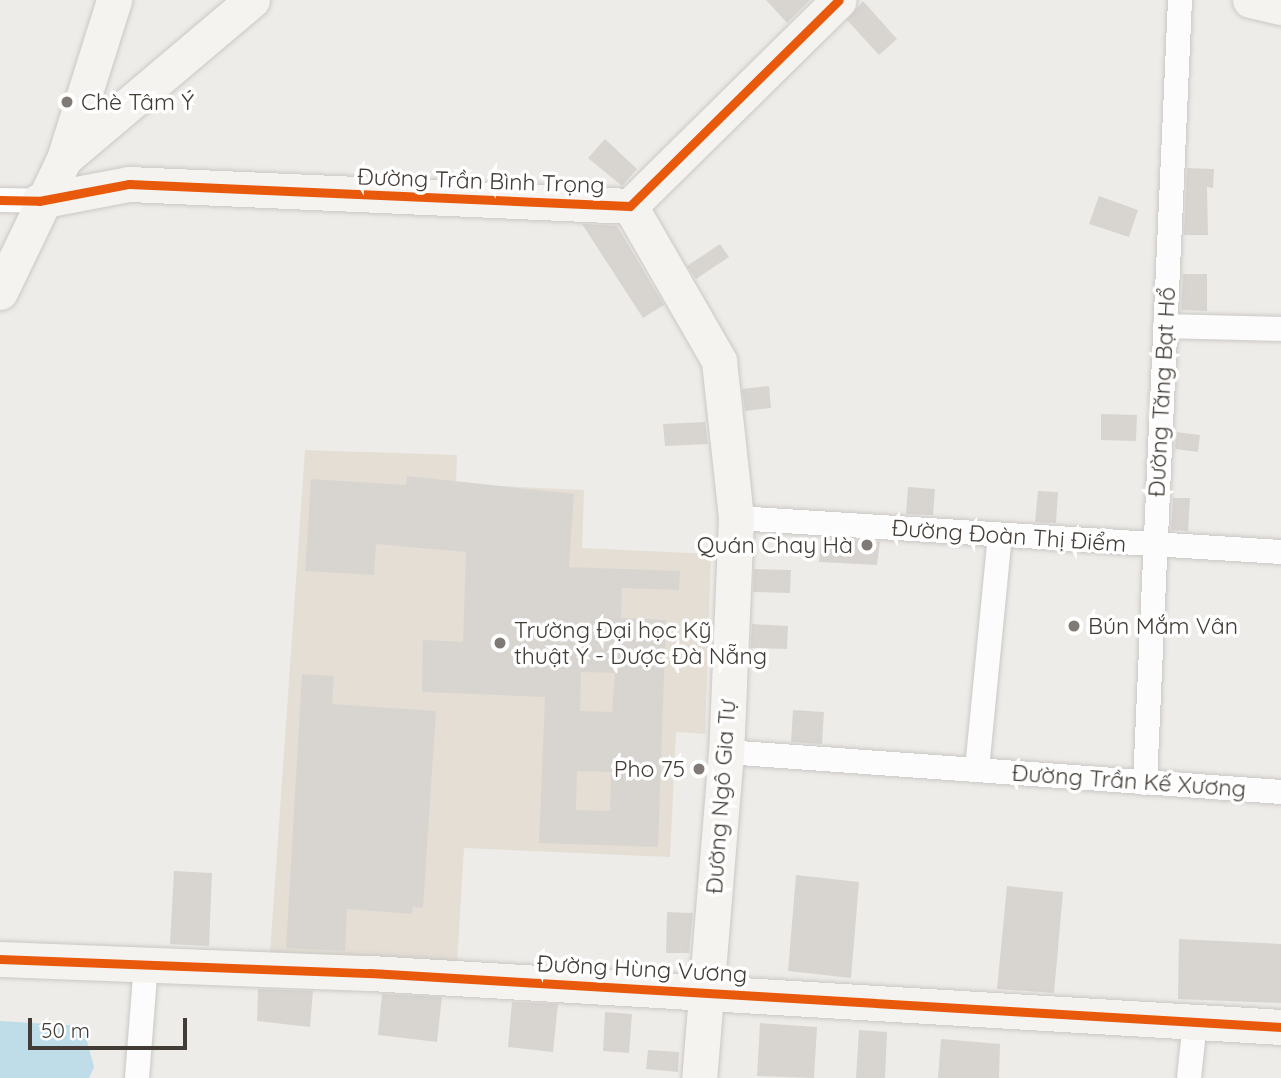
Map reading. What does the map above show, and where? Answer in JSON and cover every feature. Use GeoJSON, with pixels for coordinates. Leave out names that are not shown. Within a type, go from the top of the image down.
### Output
{"type":"FeatureCollection","features":[{"type":"Feature","properties":{"kind":"street"},"geometry":{"type":"LineString","coordinates":[[0,292],[39,201],[64,159],[86,81],[114,0]]}},
{"type":"Feature","properties":{"kind":"street"},"geometry":{"type":"LineString","coordinates":[[64,159],[252,0]]}},
{"type":"Feature","properties":{"kind":"street","name":"Đường Trần Bình Trọng"},"geometry":{"type":"LineString","coordinates":[[39,201],[129,184],[630,205],[839,0]]}},
{"type":"Feature","properties":{"kind":"street","name":"Đường Tăng Bạt Hổ"},"geometry":{"type":"LineString","coordinates":[[1145,783],[1180,0]]}},
{"type":"Feature","properties":{"kind":"street"},"geometry":{"type":"LineString","coordinates":[[1250,0],[1281,7]]}},
{"type":"Feature","properties":{"kind":"street"},"geometry":{"type":"LineString","coordinates":[[86,81],[123,108]]}},
{"type":"Feature","properties":{"kind":"street"},"geometry":{"type":"LineString","coordinates":[[0,200],[39,201]]}},
{"type":"Feature","properties":{"kind":"street","name":"Đường Ngô Gia Tự"},"geometry":{"type":"LineString","coordinates":[[630,205],[719,361],[736,518],[726,752],[699,1078]]}},
{"type":"Feature","properties":{"kind":"street"},"geometry":{"type":"LineString","coordinates":[[1165,326],[1281,329]]}},
{"type":"Feature","properties":{"kind":"street","name":"Đường Đoàn Thị Điểm"},"geometry":{"type":"LineString","coordinates":[[736,518],[1281,552]]}},
{"type":"Feature","properties":{"kind":"street"},"geometry":{"type":"LineString","coordinates":[[977,769],[1000,536]]}},
{"type":"Feature","properties":{"kind":"street","name":"Đường Trần Kế Xương"},"geometry":{"type":"LineString","coordinates":[[726,752],[1281,792]]}},
{"type":"Feature","properties":{"kind":"street","name":"Đường Hùng Vương"},"geometry":{"type":"LineString","coordinates":[[0,959],[705,991],[1281,1027]]}},
{"type":"Feature","properties":{"kind":"street"},"geometry":{"type":"LineString","coordinates":[[137,1078],[146,964]]}},
{"type":"Feature","properties":{"kind":"street"},"geometry":{"type":"LineString","coordinates":[[1189,1078],[1195,1021]]}},
{"type":"Feature","properties":{"kind":"shaded area","name":"Trường Đại học Kỹ thuật Y - Dược Đà Nẵng"},"geometry":{"type":"Polygon","coordinates":[[[305,450],[457,455],[456,484],[584,490],[582,548],[711,554],[705,734],[676,732],[670,857],[464,848],[457,964],[270,953],[305,450]]]}},
{"type":"Feature","properties":{"kind":"water"},"geometry":{"type":"Polygon","coordinates":[[[0,1021],[83,1026],[94,1067],[89,1078],[0,1078],[0,1021]]]}},
{"type":"Feature","properties":{"kind":"building"},"geometry":{"type":"Polygon","coordinates":[[[766,0],[810,0],[787,23],[766,0]]]}},
{"type":"Feature","properties":{"kind":"building"},"geometry":{"type":"Polygon","coordinates":[[[863,1],[897,39],[879,55],[847,20],[863,1]]]}},
{"type":"Feature","properties":{"kind":"building"},"geometry":{"type":"Polygon","coordinates":[[[605,139],[637,169],[622,186],[588,158],[605,139]]]}},
{"type":"Feature","properties":{"kind":"building"},"geometry":{"type":"Polygon","coordinates":[[[1187,168],[1214,169],[1213,188],[1207,187],[1208,235],[1184,235],[1187,168]]]}},
{"type":"Feature","properties":{"kind":"building"},"geometry":{"type":"Polygon","coordinates":[[[1099,196],[1138,210],[1129,237],[1089,224],[1099,196]]]}},
{"type":"Feature","properties":{"kind":"building"},"geometry":{"type":"Polygon","coordinates":[[[582,224],[617,226],[664,305],[643,318],[582,224]]]}},
{"type":"Feature","properties":{"kind":"building"},"geometry":{"type":"Polygon","coordinates":[[[720,244],[729,257],[696,279],[687,266],[720,244]]]}},
{"type":"Feature","properties":{"kind":"building"},"geometry":{"type":"Polygon","coordinates":[[[1183,274],[1207,274],[1207,311],[1181,310],[1183,274]]]}},
{"type":"Feature","properties":{"kind":"building"},"geometry":{"type":"Polygon","coordinates":[[[769,386],[771,408],[745,411],[742,389],[769,386]]]}},
{"type":"Feature","properties":{"kind":"building"},"geometry":{"type":"Polygon","coordinates":[[[1101,414],[1137,415],[1136,441],[1101,440],[1101,414]]]}},
{"type":"Feature","properties":{"kind":"building"},"geometry":{"type":"Polygon","coordinates":[[[705,422],[708,444],[665,446],[663,424],[705,422]]]}},
{"type":"Feature","properties":{"kind":"building"},"geometry":{"type":"Polygon","coordinates":[[[1176,432],[1200,435],[1198,452],[1175,449],[1176,432]]]}},
{"type":"Feature","properties":{"kind":"building"},"geometry":{"type":"Polygon","coordinates":[[[407,476],[574,494],[569,567],[680,571],[679,590],[622,588],[621,618],[666,620],[658,847],[539,843],[545,697],[422,692],[423,640],[463,642],[466,552],[376,544],[374,575],[305,571],[311,479],[406,485],[407,476]],[[581,672],[580,711],[612,712],[615,673],[581,672]],[[577,771],[576,810],[610,811],[611,772],[577,771]]]}},
{"type":"Feature","properties":{"kind":"building"},"geometry":{"type":"Polygon","coordinates":[[[908,487],[935,489],[933,515],[906,514],[908,487]]]}},
{"type":"Feature","properties":{"kind":"building"},"geometry":{"type":"Polygon","coordinates":[[[1038,491],[1058,492],[1056,523],[1035,522],[1038,491]]]}},
{"type":"Feature","properties":{"kind":"building"},"geometry":{"type":"Polygon","coordinates":[[[1173,498],[1190,498],[1188,531],[1171,530],[1173,498]]]}},
{"type":"Feature","properties":{"kind":"building"},"geometry":{"type":"Polygon","coordinates":[[[821,538],[880,542],[877,565],[819,562],[821,538]]]}},
{"type":"Feature","properties":{"kind":"building"},"geometry":{"type":"Polygon","coordinates":[[[754,569],[791,570],[790,593],[753,592],[754,569]]]}},
{"type":"Feature","properties":{"kind":"building"},"geometry":{"type":"Polygon","coordinates":[[[752,624],[788,626],[787,649],[751,648],[752,624]]]}},
{"type":"Feature","properties":{"kind":"building"},"geometry":{"type":"Polygon","coordinates":[[[302,674],[334,676],[332,704],[436,711],[423,908],[413,907],[412,914],[347,909],[345,951],[286,948],[302,674]]]}},
{"type":"Feature","properties":{"kind":"building"},"geometry":{"type":"Polygon","coordinates":[[[793,710],[824,712],[822,744],[791,742],[793,710]]]}},
{"type":"Feature","properties":{"kind":"building"},"geometry":{"type":"Polygon","coordinates":[[[174,871],[212,873],[209,946],[170,944],[174,871]]]}},
{"type":"Feature","properties":{"kind":"building"},"geometry":{"type":"Polygon","coordinates":[[[796,875],[859,882],[851,978],[788,971],[796,875]]]}},
{"type":"Feature","properties":{"kind":"building"},"geometry":{"type":"Polygon","coordinates":[[[1007,886],[1063,892],[1054,993],[997,989],[1007,886]]]}},
{"type":"Feature","properties":{"kind":"building"},"geometry":{"type":"Polygon","coordinates":[[[667,912],[693,913],[689,953],[666,953],[667,912]]]}},
{"type":"Feature","properties":{"kind":"building"},"geometry":{"type":"Polygon","coordinates":[[[1179,939],[1281,944],[1281,1003],[1178,999],[1179,939]]]}},
{"type":"Feature","properties":{"kind":"building"},"geometry":{"type":"Polygon","coordinates":[[[258,989],[313,991],[310,1027],[257,1021],[258,989]]]}},
{"type":"Feature","properties":{"kind":"building"},"geometry":{"type":"Polygon","coordinates":[[[382,994],[442,997],[437,1042],[378,1035],[382,994]]]}},
{"type":"Feature","properties":{"kind":"building"},"geometry":{"type":"Polygon","coordinates":[[[512,1002],[558,1004],[553,1052],[508,1047],[512,1002]]]}},
{"type":"Feature","properties":{"kind":"building"},"geometry":{"type":"Polygon","coordinates":[[[605,1012],[632,1014],[629,1053],[603,1051],[605,1012]]]}},
{"type":"Feature","properties":{"kind":"building"},"geometry":{"type":"Polygon","coordinates":[[[760,1023],[817,1027],[814,1078],[757,1076],[760,1023]]]}},
{"type":"Feature","properties":{"kind":"building"},"geometry":{"type":"Polygon","coordinates":[[[859,1030],[887,1032],[885,1078],[856,1078],[859,1030]]]}},
{"type":"Feature","properties":{"kind":"building"},"geometry":{"type":"Polygon","coordinates":[[[941,1039],[1000,1044],[999,1078],[938,1078],[941,1039]]]}},
{"type":"Feature","properties":{"kind":"building"},"geometry":{"type":"Polygon","coordinates":[[[648,1050],[679,1052],[678,1072],[646,1069],[648,1050]]]}},
{"type":"Feature","properties":{"kind":"cycle path"},"geometry":{"type":"LineString","coordinates":[[0,200],[39,201],[129,184],[630,206],[839,0]]}},
{"type":"Feature","properties":{"kind":"cycle path"},"geometry":{"type":"LineString","coordinates":[[0,959],[370,973],[1281,1027]]}},
{"type":"Feature","properties":{"kind":"place","name":"Chè Tâm Ý"},"geometry":{"type":"Point","coordinates":[67,102]}},
{"type":"Feature","properties":{"kind":"place","name":"Quán Chay Hà"},"geometry":{"type":"Point","coordinates":[867,545]}},
{"type":"Feature","properties":{"kind":"place","name":"Bún Mắm Vân"},"geometry":{"type":"Point","coordinates":[1074,626]}},
{"type":"Feature","properties":{"kind":"place","name":"Trường Đại học Kỹ thuật Y - Dược Đà Nẵng"},"geometry":{"type":"Point","coordinates":[500,643]}},
{"type":"Feature","properties":{"kind":"place","name":"Pho 75"},"geometry":{"type":"Point","coordinates":[699,769]}}]}
